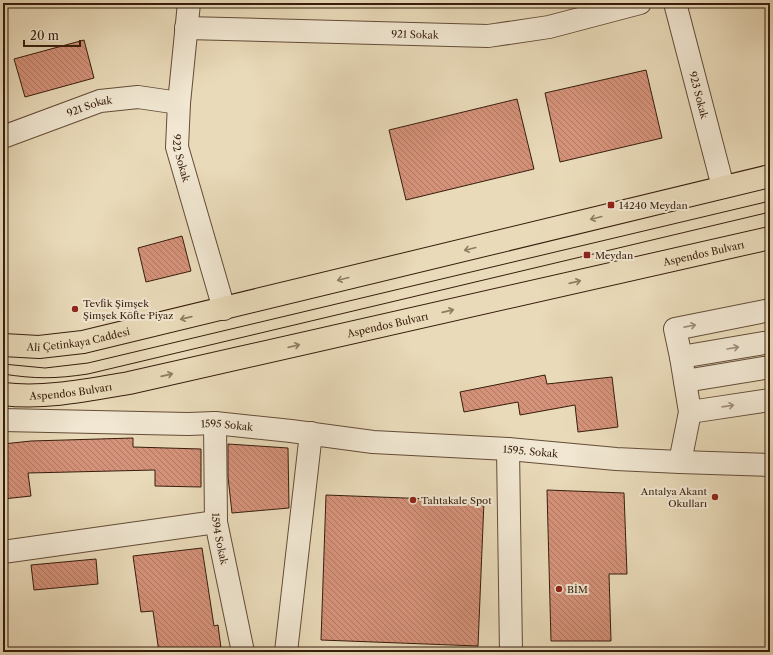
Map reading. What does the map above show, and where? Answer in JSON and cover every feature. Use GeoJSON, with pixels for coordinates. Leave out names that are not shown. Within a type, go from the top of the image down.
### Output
{"type":"FeatureCollection","features":[{"type":"Feature","properties":{"kind":"main road"},"geometry":{"type":"LineString","coordinates":[[224,309],[770,176]]}},
{"type":"Feature","properties":{"kind":"main road","name":"Aspendos Bulvarı"},"geometry":{"type":"LineString","coordinates":[[3,394],[31,396],[54,394],[129,383],[770,238]]}},
{"type":"Feature","properties":{"kind":"main road","name":"Ali Çetinkaya Caddesi"},"geometry":{"type":"LineString","coordinates":[[3,345],[39,347],[83,342],[224,309]]}},
{"type":"Feature","properties":{"kind":"street","name":"922 Sokak"},"geometry":{"type":"LineString","coordinates":[[189,3],[179,103],[177,147],[224,309]]}},
{"type":"Feature","properties":{"kind":"street","name":"921 Sokak"},"geometry":{"type":"LineString","coordinates":[[186,28],[488,36],[548,27],[640,3]]}},
{"type":"Feature","properties":{"kind":"street","name":"923 Sokak"},"geometry":{"type":"LineString","coordinates":[[675,3],[723,187]]}},
{"type":"Feature","properties":{"kind":"street","name":"921 Sokak"},"geometry":{"type":"LineString","coordinates":[[3,137],[100,102],[138,96],[179,103]]}},
{"type":"Feature","properties":{"kind":"street"},"geometry":{"type":"LineString","coordinates":[[680,462],[690,412],[675,329],[770,310]]}},
{"type":"Feature","properties":{"kind":"street"},"geometry":{"type":"LineString","coordinates":[[681,357],[770,342]]}},
{"type":"Feature","properties":{"kind":"street"},"geometry":{"type":"LineString","coordinates":[[685,381],[770,367]]}},
{"type":"Feature","properties":{"kind":"street"},"geometry":{"type":"LineString","coordinates":[[690,412],[770,400]]}},
{"type":"Feature","properties":{"kind":"street","name":"1595 Sokak"},"geometry":{"type":"LineString","coordinates":[[3,420],[215,423],[301,432]]}},
{"type":"Feature","properties":{"kind":"street","name":"1594 Sokak"},"geometry":{"type":"LineString","coordinates":[[215,423],[216,522],[243,652]]}},
{"type":"Feature","properties":{"kind":"street"},"geometry":{"type":"LineString","coordinates":[[286,652],[301,432]]}},
{"type":"Feature","properties":{"kind":"street","name":"1595. Sokak"},"geometry":{"type":"LineString","coordinates":[[301,432],[373,442],[508,449],[616,459],[770,465]]}},
{"type":"Feature","properties":{"kind":"street"},"geometry":{"type":"LineString","coordinates":[[508,449],[511,652]]}},
{"type":"Feature","properties":{"kind":"street"},"geometry":{"type":"LineString","coordinates":[[3,552],[216,522]]}},
{"type":"Feature","properties":{"kind":"building"},"geometry":{"type":"Polygon","coordinates":[[[84,40],[94,78],[25,97],[14,59],[84,40]]]}},
{"type":"Feature","properties":{"kind":"building"},"geometry":{"type":"Polygon","coordinates":[[[646,70],[662,138],[560,162],[545,93],[646,70]]]}},
{"type":"Feature","properties":{"kind":"building"},"geometry":{"type":"Polygon","coordinates":[[[517,99],[534,169],[406,200],[389,130],[517,99]]]}},
{"type":"Feature","properties":{"kind":"building"},"geometry":{"type":"Polygon","coordinates":[[[182,236],[191,271],[146,282],[138,248],[182,236]]]}},
{"type":"Feature","properties":{"kind":"building"},"geometry":{"type":"Polygon","coordinates":[[[545,375],[547,384],[612,377],[618,427],[578,432],[575,405],[520,415],[518,402],[464,412],[460,392],[545,375]]]}},
{"type":"Feature","properties":{"kind":"building"},"geometry":{"type":"Polygon","coordinates":[[[133,438],[133,447],[201,449],[201,487],[155,486],[155,470],[28,473],[31,496],[3,499],[3,444],[31,441],[133,438]]]}},
{"type":"Feature","properties":{"kind":"building"},"geometry":{"type":"Polygon","coordinates":[[[228,444],[288,448],[289,508],[232,513],[228,477],[228,444]]]}},
{"type":"Feature","properties":{"kind":"building"},"geometry":{"type":"Polygon","coordinates":[[[547,490],[624,493],[627,574],[609,574],[611,641],[551,641],[547,490]]]}},
{"type":"Feature","properties":{"kind":"building"},"geometry":{"type":"Polygon","coordinates":[[[326,495],[484,501],[478,646],[321,640],[326,495]]]}},
{"type":"Feature","properties":{"kind":"building"},"geometry":{"type":"Polygon","coordinates":[[[202,548],[214,626],[218,625],[221,648],[193,652],[159,652],[153,611],[141,612],[133,556],[202,548]]]}},
{"type":"Feature","properties":{"kind":"building"},"geometry":{"type":"Polygon","coordinates":[[[96,559],[98,584],[34,590],[31,565],[96,559]]]}},
{"type":"Feature","properties":{"kind":"tram line"},"geometry":{"type":"LineString","coordinates":[[3,364],[45,368],[88,363],[770,201]]}},
{"type":"Feature","properties":{"kind":"tram line"},"geometry":{"type":"LineString","coordinates":[[3,374],[45,378],[88,374],[770,212]]}},
{"type":"Feature","properties":{"kind":"place","name":"14240 Meydan"},"geometry":{"type":"Point","coordinates":[611,205]}},
{"type":"Feature","properties":{"kind":"place","name":"Meydan"},"geometry":{"type":"Point","coordinates":[587,255]}},
{"type":"Feature","properties":{"kind":"place","name":"Tevfik Şimşek Şimşek Köfte Piyaz"},"geometry":{"type":"Point","coordinates":[75,309]}},
{"type":"Feature","properties":{"kind":"place","name":"Antalya Akant Okulları"},"geometry":{"type":"Point","coordinates":[715,497]}},
{"type":"Feature","properties":{"kind":"place","name":"Tahtakale Spot"},"geometry":{"type":"Point","coordinates":[413,500]}},
{"type":"Feature","properties":{"kind":"place","name":"BİM"},"geometry":{"type":"Point","coordinates":[559,589]}}]}
